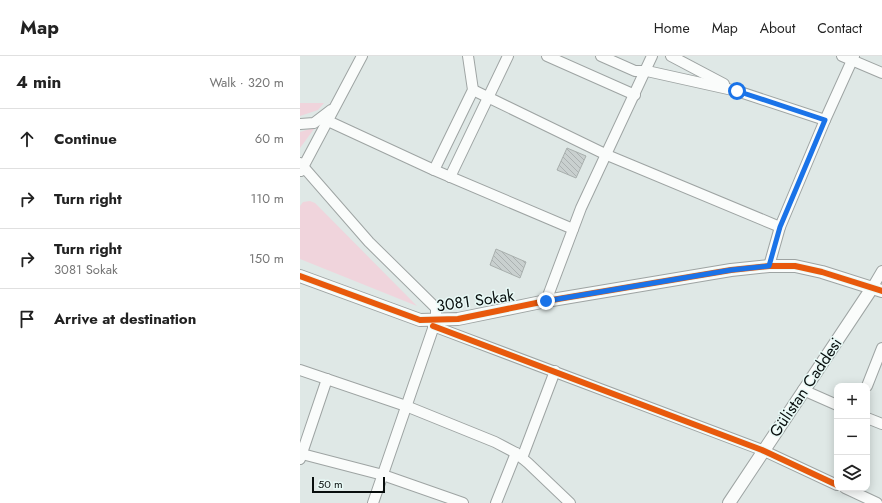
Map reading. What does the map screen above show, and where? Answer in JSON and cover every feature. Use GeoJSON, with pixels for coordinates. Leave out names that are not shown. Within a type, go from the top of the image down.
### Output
{"type":"FeatureCollection","features":[{"type":"Feature","properties":{"kind":"street"},"geometry":{"type":"LineString","coordinates":[[362,56],[328,121],[301,167],[340,210],[436,308],[434,323],[373,503]]}},
{"type":"Feature","properties":{"kind":"street"},"geometry":{"type":"LineString","coordinates":[[434,170],[473,90],[468,56]]}},
{"type":"Feature","properties":{"kind":"street"},"geometry":{"type":"LineString","coordinates":[[450,177],[508,56]]}},
{"type":"Feature","properties":{"kind":"street"},"geometry":{"type":"LineString","coordinates":[[547,56],[635,95]]}},
{"type":"Feature","properties":{"kind":"street"},"geometry":{"type":"LineString","coordinates":[[601,56],[635,71],[646,71],[737,91],[825,120]]}},
{"type":"Feature","properties":{"kind":"street"},"geometry":{"type":"LineString","coordinates":[[546,301],[581,208],[652,56]]}},
{"type":"Feature","properties":{"kind":"street"},"geometry":{"type":"LineString","coordinates":[[671,56],[737,91]]}},
{"type":"Feature","properties":{"kind":"street"},"geometry":{"type":"LineString","coordinates":[[842,56],[853,58],[882,73]]}},
{"type":"Feature","properties":{"kind":"street"},"geometry":{"type":"LineString","coordinates":[[769,266],[780,227],[853,58]]}},
{"type":"Feature","properties":{"kind":"street"},"geometry":{"type":"LineString","coordinates":[[473,90],[607,155],[780,227]]}},
{"type":"Feature","properties":{"kind":"street"},"geometry":{"type":"LineString","coordinates":[[300,124],[314,122],[334,108]]}},
{"type":"Feature","properties":{"kind":"street"},"geometry":{"type":"LineString","coordinates":[[328,121],[434,170],[573,229]]}},
{"type":"Feature","properties":{"kind":"street","name":"3081 Sokak"},"geometry":{"type":"LineString","coordinates":[[300,276],[420,320],[434,323],[546,301],[731,270],[769,266],[795,266],[822,272],[877,290]]}},
{"type":"Feature","properties":{"kind":"street","name":"Gülistan Caddesi"},"geometry":{"type":"LineString","coordinates":[[729,503],[762,450],[803,390],[877,290],[882,271]]}},
{"type":"Feature","properties":{"kind":"street"},"geometry":{"type":"LineString","coordinates":[[434,323],[762,450],[834,483]]}},
{"type":"Feature","properties":{"kind":"street"},"geometry":{"type":"LineString","coordinates":[[868,383],[882,348]]}},
{"type":"Feature","properties":{"kind":"street"},"geometry":{"type":"LineString","coordinates":[[300,370],[406,406],[495,442],[519,456],[570,503]]}},
{"type":"Feature","properties":{"kind":"street"},"geometry":{"type":"LineString","coordinates":[[496,503],[519,456],[555,371]]}},
{"type":"Feature","properties":{"kind":"street"},"geometry":{"type":"LineString","coordinates":[[327,380],[301,457],[383,475],[463,503]]}},
{"type":"Feature","properties":{"kind":"street"},"geometry":{"type":"LineString","coordinates":[[803,390],[834,404]]}},
{"type":"Feature","properties":{"kind":"street"},"geometry":{"type":"LineString","coordinates":[[870,419],[882,424]]}},
{"type":"Feature","properties":{"kind":"street"},"geometry":{"type":"LineString","coordinates":[[851,491],[877,503]]}},
{"type":"Feature","properties":{"kind":"shaded area"},"geometry":{"type":"Polygon","coordinates":[[[300,103],[324,103],[318,110],[300,116],[300,103]]]}},
{"type":"Feature","properties":{"kind":"shaded area"},"geometry":{"type":"Polygon","coordinates":[[[314,129],[300,148],[300,132],[314,129]]]}},
{"type":"Feature","properties":{"kind":"shaded area"},"geometry":{"type":"Polygon","coordinates":[[[310,201],[315,203],[417,306],[300,259],[300,206],[303,202],[310,201]]]}},
{"type":"Feature","properties":{"kind":"building"},"geometry":{"type":"Polygon","coordinates":[[[567,148],[586,156],[576,178],[557,170],[567,148]]]}},
{"type":"Feature","properties":{"kind":"building"},"geometry":{"type":"Polygon","coordinates":[[[496,249],[526,262],[520,278],[490,265],[496,249]]]}},
{"type":"Feature","properties":{"kind":"cycle path"},"geometry":{"type":"LineString","coordinates":[[300,276],[420,320],[458,319],[546,301],[731,270],[769,266],[795,266],[822,272],[882,291]]}},
{"type":"Feature","properties":{"kind":"cycle path"},"geometry":{"type":"LineString","coordinates":[[433,326],[762,450],[834,484]]}},
{"type":"Feature","properties":{"kind":"route"},"geometry":{"type":"LineString","coordinates":[[546,301],[731,270],[769,266],[780,227],[825,120],[737,91]]}}]}
